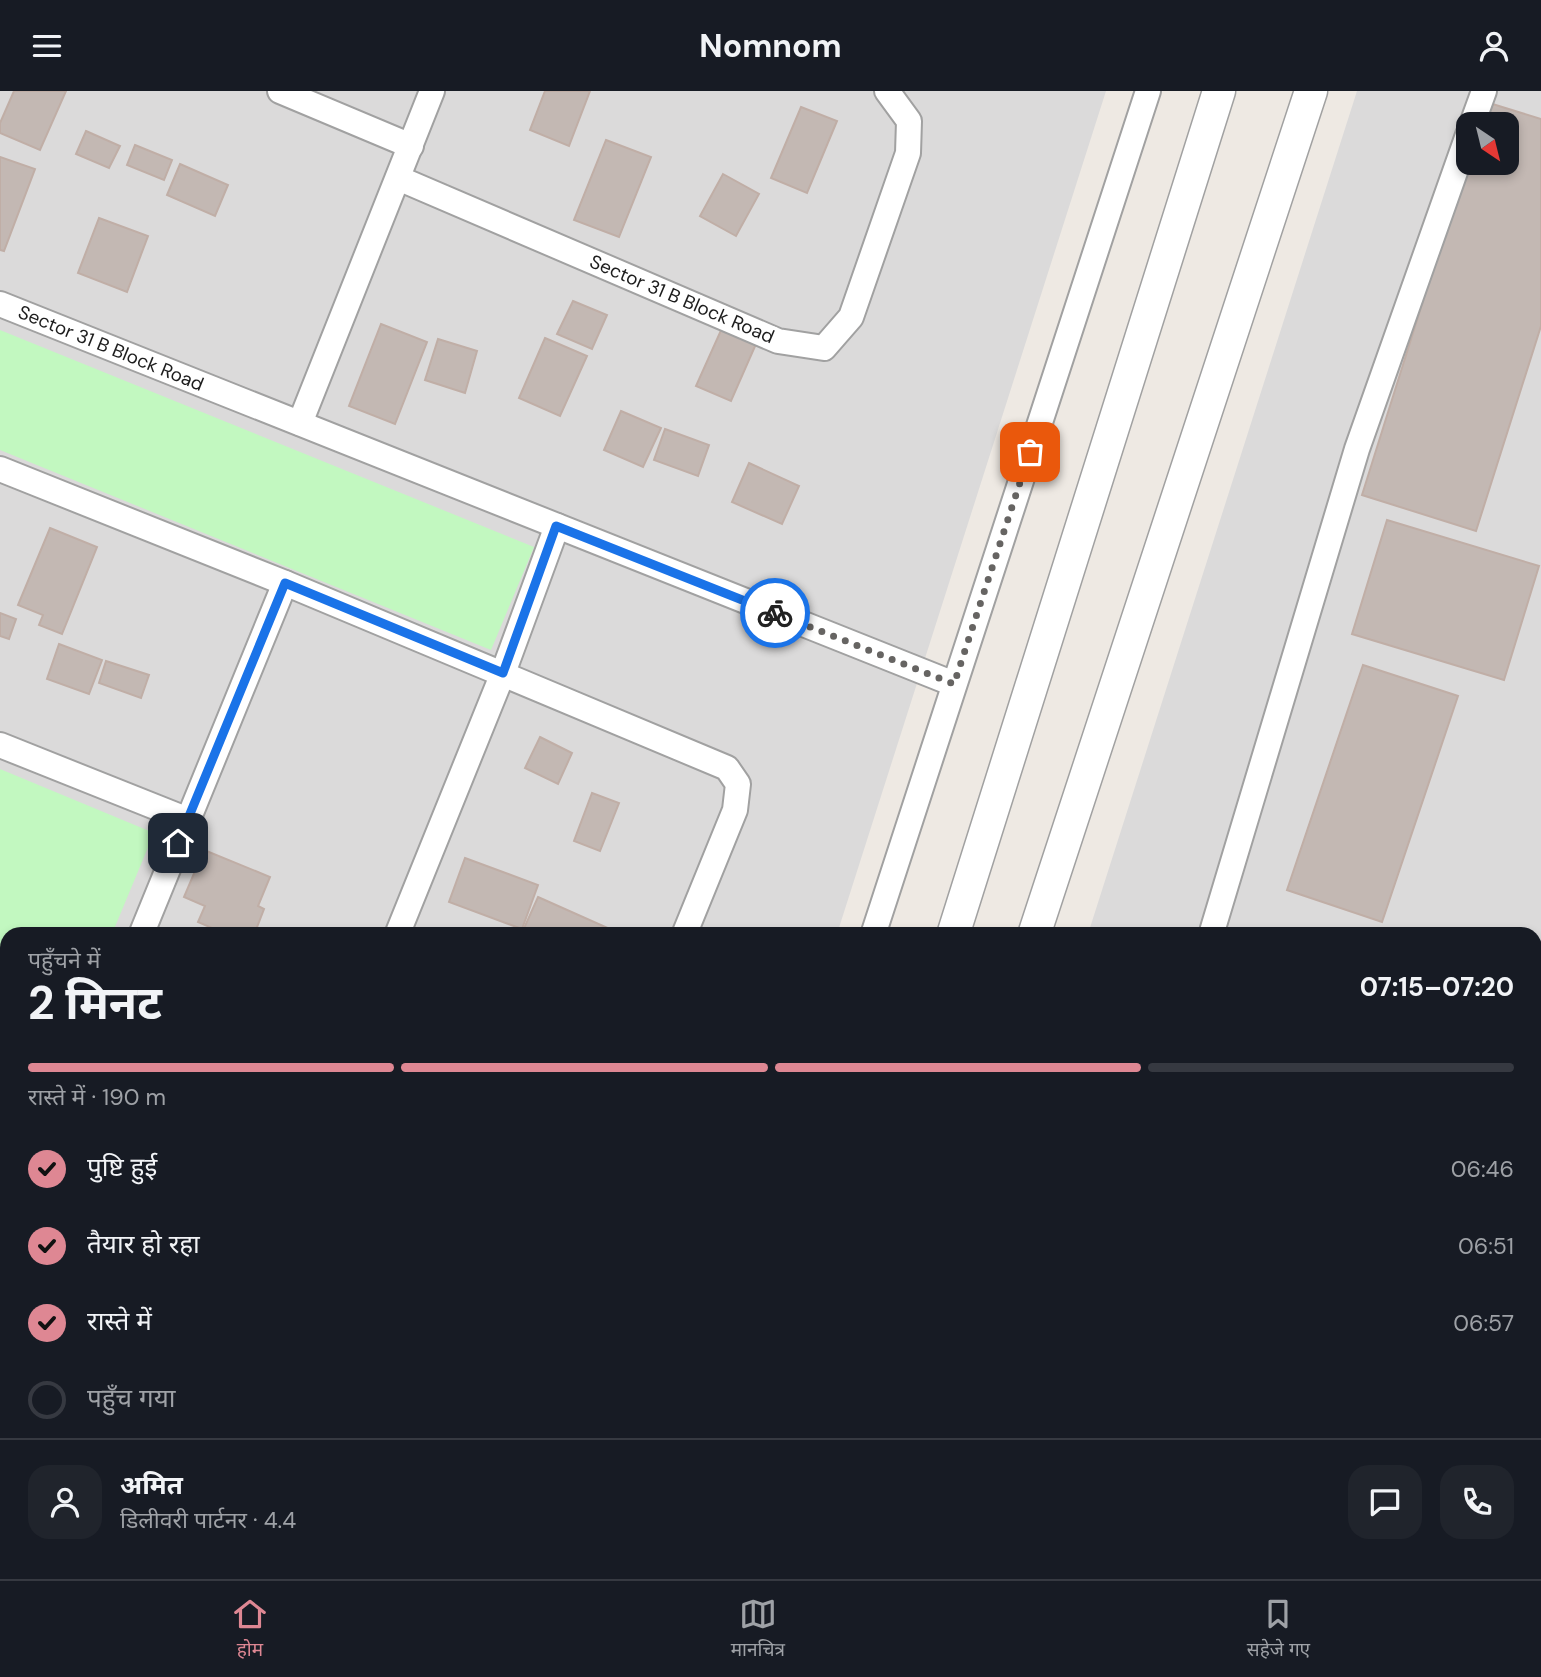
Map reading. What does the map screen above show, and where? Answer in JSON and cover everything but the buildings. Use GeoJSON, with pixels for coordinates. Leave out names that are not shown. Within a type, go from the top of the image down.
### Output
{"type":"FeatureCollection","features":[{"type":"Feature","properties":{"kind":"street"},"geometry":{"type":"LineString","coordinates":[[280,91],[411,146]]}},
{"type":"Feature","properties":{"kind":"street"},"geometry":{"type":"LineString","coordinates":[[300,423],[432,91]]}},
{"type":"Feature","properties":{"kind":"street","name":"Sector 31 B Block Road"},"geometry":{"type":"LineString","coordinates":[[398,178],[778,341],[824,348],[851,317],[908,153],[909,121],[887,91]]}},
{"type":"Feature","properties":{"kind":"street"},"geometry":{"type":"LineString","coordinates":[[876,927],[1148,91]]}},
{"type":"Feature","properties":{"kind":"street"},"geometry":{"type":"LineString","coordinates":[[956,927],[1219,91]]}},
{"type":"Feature","properties":{"kind":"street"},"geometry":{"type":"LineString","coordinates":[[1037,927],[1311,91]]}},
{"type":"Feature","properties":{"kind":"street"},"geometry":{"type":"LineString","coordinates":[[1476,112],[1484,91]]}},
{"type":"Feature","properties":{"kind":"street"},"geometry":{"type":"LineString","coordinates":[[1213,927],[1357,449],[1456,169]]}},
{"type":"Feature","properties":{"kind":"street","name":"Sector 31 B Block Road"},"geometry":{"type":"LineString","coordinates":[[0,304],[954,684]]}},
{"type":"Feature","properties":{"kind":"street"},"geometry":{"type":"LineString","coordinates":[[0,469],[285,583],[727,768],[737,783],[735,810],[687,927]]}},
{"type":"Feature","properties":{"kind":"street"},"geometry":{"type":"LineString","coordinates":[[400,927],[503,673],[556,526]]}},
{"type":"Feature","properties":{"kind":"street"},"geometry":{"type":"LineString","coordinates":[[144,927],[285,583]]}},
{"type":"Feature","properties":{"kind":"street"},"geometry":{"type":"LineString","coordinates":[[0,745],[188,820]]}},
{"type":"Feature","properties":{"kind":"shaded area"},"geometry":{"type":"Polygon","coordinates":[[[0,91],[1106,91],[839,927],[0,927],[0,91]]]}},
{"type":"Feature","properties":{"kind":"shaded area"},"geometry":{"type":"Polygon","coordinates":[[[1357,91],[1541,91],[1541,927],[1090,927],[1357,91]]]}},
{"type":"Feature","properties":{"kind":"green space"},"geometry":{"type":"Polygon","coordinates":[[[0,330],[534,547],[491,650],[0,450],[0,330]]]}},
{"type":"Feature","properties":{"kind":"green space"},"geometry":{"type":"Polygon","coordinates":[[[0,769],[154,833],[115,927],[0,927],[0,769]]]}},
{"type":"Feature","properties":{"kind":"way so far"},"geometry":{"type":"LineString","coordinates":[[775,613],[954,684],[1030,452]]}},
{"type":"Feature","properties":{"kind":"route"},"geometry":{"type":"LineString","coordinates":[[178,843],[285,583],[503,673],[556,526],[775,613]]}}]}
